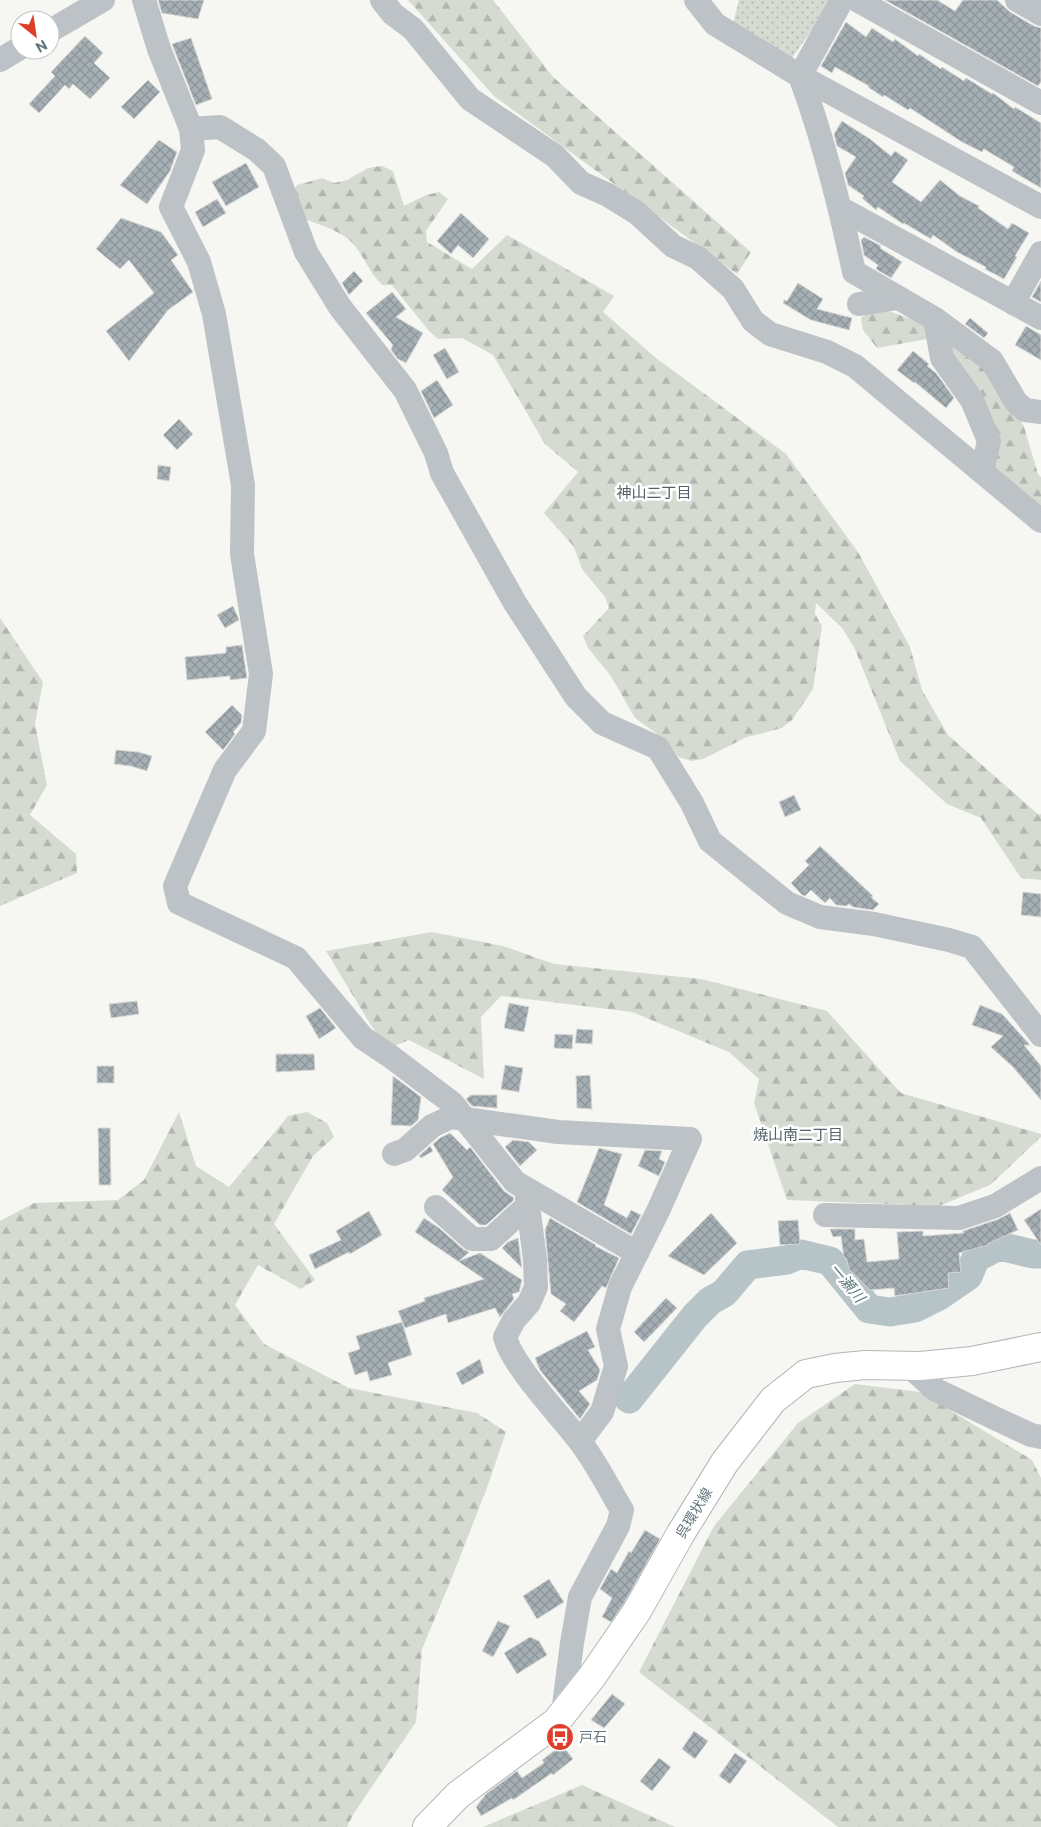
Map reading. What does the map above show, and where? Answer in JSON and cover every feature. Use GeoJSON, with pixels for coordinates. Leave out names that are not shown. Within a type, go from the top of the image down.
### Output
{"type":"FeatureCollection","features":[{"type":"Feature","properties":{"kind":"main road","name":"呉環状線"},"geometry":{"type":"LineString","coordinates":[[426,1827],[458,1795],[556,1722],[591,1678],[637,1611],[725,1462],[773,1400],[806,1374],[835,1368],[865,1365],[909,1366],[972,1361],[1041,1347]]}},
{"type":"Feature","properties":{"kind":"street"},"geometry":{"type":"LineString","coordinates":[[60,25],[103,0]]}},
{"type":"Feature","properties":{"kind":"street"},"geometry":{"type":"LineString","coordinates":[[144,0],[159,49],[191,129],[193,150],[172,207],[199,262],[214,314],[243,485],[242,554],[261,674],[254,731],[225,770],[175,886],[177,895],[179,903],[296,958],[363,1038],[452,1103],[526,1198],[535,1260],[536,1287],[529,1303],[514,1320],[505,1337],[507,1347],[529,1378],[580,1441],[622,1510],[618,1526],[580,1597],[563,1713]]}},
{"type":"Feature","properties":{"kind":"street"},"geometry":{"type":"LineString","coordinates":[[382,0],[393,14],[413,29],[470,99],[555,156],[581,183],[608,195],[637,213],[673,246],[698,258],[733,289],[753,322],[770,334],[827,352],[855,366],[1041,521]]}},
{"type":"Feature","properties":{"kind":"street"},"geometry":{"type":"LineString","coordinates":[[696,0],[715,24],[800,76],[1041,207]]}},
{"type":"Feature","properties":{"kind":"street"},"geometry":{"type":"LineString","coordinates":[[800,76],[842,0]]}},
{"type":"Feature","properties":{"kind":"street"},"geometry":{"type":"LineString","coordinates":[[857,0],[1041,103]]}},
{"type":"Feature","properties":{"kind":"street"},"geometry":{"type":"LineString","coordinates":[[1017,0],[1041,14]]}},
{"type":"Feature","properties":{"kind":"street"},"geometry":{"type":"LineString","coordinates":[[800,76],[817,120],[840,208],[854,272],[935,319],[992,361],[1016,402],[1025,410],[1041,412]]}},
{"type":"Feature","properties":{"kind":"street"},"geometry":{"type":"LineString","coordinates":[[191,129],[220,127],[257,150],[274,166],[306,252],[340,307],[404,390],[436,453],[442,473],[515,603],[576,696],[602,723],[658,748],[692,803],[710,841],[787,903],[811,914],[820,917],[874,924],[949,940],[972,947],[1041,1035]]}},
{"type":"Feature","properties":{"kind":"street"},"geometry":{"type":"LineString","coordinates":[[840,208],[1041,318]]}},
{"type":"Feature","properties":{"kind":"street"},"geometry":{"type":"LineString","coordinates":[[1013,303],[1041,252]]}},
{"type":"Feature","properties":{"kind":"street"},"geometry":{"type":"LineString","coordinates":[[859,304],[898,298]]}},
{"type":"Feature","properties":{"kind":"street"},"geometry":{"type":"LineString","coordinates":[[935,319],[942,358],[972,400],[989,441],[982,471]]}},
{"type":"Feature","properties":{"kind":"street"},"geometry":{"type":"LineString","coordinates":[[394,1154],[405,1150],[432,1126],[451,1117],[558,1132],[690,1139],[620,1287],[608,1329],[616,1366],[602,1412],[580,1441]]}},
{"type":"Feature","properties":{"kind":"street"},"geometry":{"type":"LineString","coordinates":[[825,1215],[959,1218],[995,1206],[1041,1178]]}},
{"type":"Feature","properties":{"kind":"street"},"geometry":{"type":"LineString","coordinates":[[436,1207],[472,1238],[491,1240],[526,1198]]}},
{"type":"Feature","properties":{"kind":"street"},"geometry":{"type":"LineString","coordinates":[[526,1198],[637,1253]]}},
{"type":"Feature","properties":{"kind":"street"},"geometry":{"type":"LineString","coordinates":[[909,1366],[936,1390],[1031,1435],[1041,1437]]}},
{"type":"Feature","properties":{"kind":"green space"},"geometry":{"type":"Polygon","coordinates":[[[408,0],[493,0],[553,77],[751,252],[737,274],[494,96],[408,0]]]}},
{"type":"Feature","properties":{"kind":"green space"},"geometry":{"type":"Polygon","coordinates":[[[739,0],[833,0],[792,58],[733,24],[739,0]]]}},
{"type":"Feature","properties":{"kind":"green space"},"geometry":{"type":"Polygon","coordinates":[[[382,166],[393,171],[404,206],[426,195],[439,192],[448,199],[426,231],[427,242],[472,269],[507,235],[614,296],[603,312],[656,358],[786,454],[858,552],[910,647],[922,690],[948,735],[1039,815],[1041,814],[1041,880],[1021,878],[981,818],[947,804],[900,761],[854,647],[842,628],[816,603],[815,614],[822,626],[813,689],[792,720],[782,728],[747,737],[703,759],[691,761],[679,757],[664,739],[635,718],[611,676],[588,648],[583,636],[609,608],[605,597],[582,569],[574,547],[544,513],[578,472],[545,444],[493,355],[462,338],[438,339],[429,331],[392,285],[382,285],[350,240],[330,228],[300,217],[292,196],[297,185],[322,178],[334,183],[347,180],[368,168],[382,166]]]}},
{"type":"Feature","properties":{"kind":"green space"},"geometry":{"type":"Polygon","coordinates":[[[871,309],[883,309],[919,322],[996,374],[1024,427],[1038,474],[1041,477],[1041,514],[991,472],[993,447],[927,339],[877,348],[863,330],[861,318],[871,309]]]}},
{"type":"Feature","properties":{"kind":"green space"},"geometry":{"type":"Polygon","coordinates":[[[0,618],[43,682],[35,724],[47,785],[30,815],[76,854],[77,873],[0,906],[0,618]]]}},
{"type":"Feature","properties":{"kind":"green space"},"geometry":{"type":"Polygon","coordinates":[[[432,932],[503,946],[554,964],[701,979],[827,1011],[901,1093],[1041,1134],[1041,1137],[990,1185],[939,1206],[787,1200],[754,1103],[759,1079],[729,1052],[632,1012],[501,996],[481,1017],[484,1079],[409,1040],[387,1049],[326,951],[432,932]]]}},
{"type":"Feature","properties":{"kind":"green space"},"geometry":{"type":"Polygon","coordinates":[[[179,1112],[196,1166],[229,1187],[288,1116],[307,1112],[327,1123],[334,1137],[313,1156],[274,1224],[315,1280],[301,1289],[258,1265],[235,1305],[264,1344],[349,1388],[477,1413],[506,1432],[488,1485],[422,1649],[416,1722],[354,1813],[347,1827],[0,1827],[0,1221],[34,1203],[118,1200],[144,1180],[179,1112]]]}},
{"type":"Feature","properties":{"kind":"green space"},"geometry":{"type":"Polygon","coordinates":[[[855,1384],[920,1392],[1032,1460],[1041,1478],[1041,1827],[838,1827],[639,1672],[714,1526],[798,1423],[855,1384]]]}},
{"type":"Feature","properties":{"kind":"green space"},"geometry":{"type":"Polygon","coordinates":[[[582,1785],[675,1827],[483,1827],[582,1785]]]}},
{"type":"Feature","properties":{"kind":"building"},"geometry":{"type":"Polygon","coordinates":[[[158,0],[204,0],[198,19],[162,13],[158,0]]]}},
{"type":"Feature","properties":{"kind":"building"},"geometry":{"type":"Polygon","coordinates":[[[885,0],[937,0],[955,11],[963,0],[997,0],[1010,12],[1041,28],[1041,82],[1038,86],[885,0]]]}},
{"type":"Feature","properties":{"kind":"building"},"geometry":{"type":"Polygon","coordinates":[[[846,22],[866,37],[872,28],[893,42],[895,39],[918,56],[919,54],[941,69],[942,67],[964,81],[966,78],[993,93],[1014,109],[1015,107],[1041,123],[1041,188],[1012,171],[1014,167],[984,149],[982,152],[962,142],[910,108],[908,110],[884,95],[883,97],[869,86],[835,67],[832,73],[821,66],[846,22]]]}},
{"type":"Feature","properties":{"kind":"building"},"geometry":{"type":"Polygon","coordinates":[[[85,36],[103,53],[94,63],[110,78],[90,99],[73,84],[69,89],[65,85],[39,113],[29,104],[55,76],[51,72],[85,36]]]}},
{"type":"Feature","properties":{"kind":"building"},"geometry":{"type":"Polygon","coordinates":[[[191,38],[212,99],[196,105],[172,44],[191,38]]]}},
{"type":"Feature","properties":{"kind":"building"},"geometry":{"type":"Polygon","coordinates":[[[148,80],[160,92],[134,119],[121,107],[148,80]]]}},
{"type":"Feature","properties":{"kind":"building"},"geometry":{"type":"Polygon","coordinates":[[[842,121],[870,139],[891,156],[895,151],[908,160],[892,182],[921,202],[940,180],[960,196],[979,206],[978,208],[1008,229],[1012,223],[1029,233],[1004,279],[957,252],[933,235],[931,239],[903,224],[878,207],[876,210],[862,198],[864,196],[848,185],[845,173],[856,157],[837,146],[834,134],[842,121]]]}},
{"type":"Feature","properties":{"kind":"building"},"geometry":{"type":"Polygon","coordinates":[[[159,140],[177,152],[170,171],[147,204],[120,185],[159,140]]]}},
{"type":"Feature","properties":{"kind":"building"},"geometry":{"type":"Polygon","coordinates":[[[246,163],[259,187],[226,206],[212,182],[246,163]]]}},
{"type":"Feature","properties":{"kind":"building"},"geometry":{"type":"Polygon","coordinates":[[[217,199],[226,213],[203,227],[195,212],[217,199]]]}},
{"type":"Feature","properties":{"kind":"building"},"geometry":{"type":"Polygon","coordinates":[[[461,213],[489,239],[473,258],[458,245],[451,254],[437,241],[461,213]]]}},
{"type":"Feature","properties":{"kind":"building"},"geometry":{"type":"Polygon","coordinates":[[[121,218],[161,232],[178,255],[171,260],[193,292],[168,310],[129,361],[106,331],[154,293],[129,260],[120,269],[96,249],[121,218]]]}},
{"type":"Feature","properties":{"kind":"building"},"geometry":{"type":"Polygon","coordinates":[[[864,237],[881,246],[880,248],[902,262],[891,278],[876,269],[878,265],[864,255],[861,240],[864,237]]]}},
{"type":"Feature","properties":{"kind":"building"},"geometry":{"type":"Polygon","coordinates":[[[354,271],[363,281],[349,295],[342,283],[354,271]]]}},
{"type":"Feature","properties":{"kind":"building"},"geometry":{"type":"Polygon","coordinates":[[[1041,281],[1041,302],[1032,297],[1041,281]]]}},
{"type":"Feature","properties":{"kind":"building"},"geometry":{"type":"Polygon","coordinates":[[[798,283],[823,299],[817,309],[852,318],[849,330],[811,320],[783,303],[784,300],[787,301],[798,283]]]}},
{"type":"Feature","properties":{"kind":"building"},"geometry":{"type":"Polygon","coordinates":[[[392,292],[406,309],[396,317],[423,333],[406,363],[398,359],[391,350],[393,345],[366,313],[392,292]]]}},
{"type":"Feature","properties":{"kind":"building"},"geometry":{"type":"Polygon","coordinates":[[[970,318],[988,333],[984,338],[965,324],[970,318]]]}},
{"type":"Feature","properties":{"kind":"building"},"geometry":{"type":"Polygon","coordinates":[[[1026,326],[1041,335],[1041,360],[1015,345],[1026,326]]]}},
{"type":"Feature","properties":{"kind":"building"},"geometry":{"type":"Polygon","coordinates":[[[445,348],[459,372],[447,379],[433,355],[445,348]]]}},
{"type":"Feature","properties":{"kind":"building"},"geometry":{"type":"Polygon","coordinates":[[[913,351],[929,364],[927,366],[936,373],[954,398],[946,408],[915,382],[897,370],[913,351]]]}},
{"type":"Feature","properties":{"kind":"building"},"geometry":{"type":"Polygon","coordinates":[[[437,380],[453,405],[434,418],[421,391],[437,380]]]}},
{"type":"Feature","properties":{"kind":"building"},"geometry":{"type":"Polygon","coordinates":[[[179,419],[193,434],[177,450],[163,435],[179,419]]]}},
{"type":"Feature","properties":{"kind":"building"},"geometry":{"type":"Polygon","coordinates":[[[158,465],[171,467],[169,481],[157,479],[158,465]]]}},
{"type":"Feature","properties":{"kind":"building"},"geometry":{"type":"Polygon","coordinates":[[[233,606],[239,620],[225,628],[217,615],[233,606]]]}},
{"type":"Feature","properties":{"kind":"building"},"geometry":{"type":"Polygon","coordinates":[[[242,645],[247,678],[230,680],[230,676],[187,680],[185,657],[226,653],[226,647],[242,645]]]}},
{"type":"Feature","properties":{"kind":"building"},"geometry":{"type":"Polygon","coordinates":[[[232,705],[242,715],[241,723],[233,732],[235,734],[223,750],[205,732],[232,705]]]}},
{"type":"Feature","properties":{"kind":"building"},"geometry":{"type":"Polygon","coordinates":[[[116,750],[138,752],[152,756],[147,771],[131,766],[114,764],[116,750]]]}},
{"type":"Feature","properties":{"kind":"building"},"geometry":{"type":"Polygon","coordinates":[[[794,795],[801,810],[785,817],[779,802],[794,795]]]}},
{"type":"Feature","properties":{"kind":"building"},"geometry":{"type":"Polygon","coordinates":[[[820,846],[873,896],[871,897],[879,904],[873,910],[853,907],[849,904],[846,906],[836,905],[830,898],[825,903],[811,890],[805,896],[802,895],[791,883],[809,865],[805,861],[820,846]]]}},
{"type":"Feature","properties":{"kind":"building"},"geometry":{"type":"Polygon","coordinates":[[[1023,892],[1041,894],[1041,917],[1021,915],[1023,892]]]}},
{"type":"Feature","properties":{"kind":"building"},"geometry":{"type":"Polygon","coordinates":[[[137,1001],[139,1014],[111,1018],[109,1004],[137,1001]]]}},
{"type":"Feature","properties":{"kind":"building"},"geometry":{"type":"Polygon","coordinates":[[[509,1003],[529,1007],[524,1032],[504,1028],[509,1003]]]}},
{"type":"Feature","properties":{"kind":"building"},"geometry":{"type":"Polygon","coordinates":[[[980,1005],[1002,1014],[1030,1045],[1024,1045],[1041,1066],[1041,1100],[1013,1067],[991,1047],[1003,1036],[972,1025],[980,1005]]]}},
{"type":"Feature","properties":{"kind":"building"},"geometry":{"type":"Polygon","coordinates":[[[320,1008],[336,1028],[319,1039],[306,1016],[320,1008]]]}},
{"type":"Feature","properties":{"kind":"building"},"geometry":{"type":"Polygon","coordinates":[[[577,1029],[593,1030],[592,1044],[575,1043],[577,1029]]]}},
{"type":"Feature","properties":{"kind":"building"},"geometry":{"type":"Polygon","coordinates":[[[555,1034],[573,1035],[572,1049],[554,1048],[555,1034]]]}},
{"type":"Feature","properties":{"kind":"building"},"geometry":{"type":"Polygon","coordinates":[[[276,1054],[314,1054],[315,1070],[276,1072],[276,1054]]]}},
{"type":"Feature","properties":{"kind":"building"},"geometry":{"type":"Polygon","coordinates":[[[505,1065],[523,1068],[519,1092],[501,1089],[505,1065]]]}},
{"type":"Feature","properties":{"kind":"building"},"geometry":{"type":"Polygon","coordinates":[[[97,1066],[114,1066],[114,1083],[97,1083],[97,1066]]]}},
{"type":"Feature","properties":{"kind":"building"},"geometry":{"type":"Polygon","coordinates":[[[590,1075],[592,1109],[577,1108],[576,1076],[590,1075]]]}},
{"type":"Feature","properties":{"kind":"building"},"geometry":{"type":"Polygon","coordinates":[[[393,1076],[421,1097],[418,1120],[411,1126],[391,1125],[393,1076]]]}},
{"type":"Feature","properties":{"kind":"building"},"geometry":{"type":"Polygon","coordinates":[[[471,1095],[497,1095],[497,1108],[472,1106],[466,1099],[471,1095]]]}},
{"type":"Feature","properties":{"kind":"building"},"geometry":{"type":"Polygon","coordinates":[[[98,1128],[110,1128],[111,1185],[99,1185],[98,1128]]]}},
{"type":"Feature","properties":{"kind":"building"},"geometry":{"type":"Polygon","coordinates":[[[450,1133],[467,1150],[470,1147],[504,1191],[513,1197],[514,1200],[486,1225],[480,1225],[442,1190],[453,1177],[433,1144],[450,1133]]]}},
{"type":"Feature","properties":{"kind":"building"},"geometry":{"type":"Polygon","coordinates":[[[513,1140],[529,1142],[537,1150],[520,1166],[505,1147],[513,1140]]]}},
{"type":"Feature","properties":{"kind":"building"},"geometry":{"type":"Polygon","coordinates":[[[430,1146],[433,1151],[421,1158],[419,1156],[430,1146]]]}},
{"type":"Feature","properties":{"kind":"building"},"geometry":{"type":"Polygon","coordinates":[[[599,1148],[622,1154],[604,1205],[627,1218],[631,1210],[641,1215],[631,1234],[577,1202],[599,1148]]]}},
{"type":"Feature","properties":{"kind":"building"},"geometry":{"type":"Polygon","coordinates":[[[645,1150],[662,1151],[659,1159],[665,1162],[659,1176],[638,1166],[645,1150]]]}},
{"type":"Feature","properties":{"kind":"building"},"geometry":{"type":"Polygon","coordinates":[[[1041,1209],[1041,1245],[1024,1220],[1041,1209]]]}},
{"type":"Feature","properties":{"kind":"building"},"geometry":{"type":"Polygon","coordinates":[[[369,1211],[382,1235],[350,1254],[349,1252],[315,1269],[309,1255],[341,1240],[336,1231],[369,1211]]]}},
{"type":"Feature","properties":{"kind":"building"},"geometry":{"type":"Polygon","coordinates":[[[711,1213],[737,1243],[704,1275],[668,1256],[711,1213]]]}},
{"type":"Feature","properties":{"kind":"building"},"geometry":{"type":"Polygon","coordinates":[[[1010,1213],[1018,1230],[988,1245],[959,1253],[961,1272],[948,1273],[949,1288],[895,1296],[894,1288],[870,1290],[849,1269],[846,1258],[844,1258],[841,1236],[833,1237],[830,1229],[855,1229],[855,1240],[864,1239],[867,1262],[899,1259],[897,1232],[923,1231],[923,1236],[964,1233],[963,1231],[999,1219],[1010,1213]]]}},
{"type":"Feature","properties":{"kind":"building"},"geometry":{"type":"Polygon","coordinates":[[[424,1218],[469,1252],[459,1261],[480,1253],[522,1280],[519,1292],[512,1294],[514,1299],[500,1317],[495,1308],[448,1323],[446,1314],[405,1328],[398,1311],[425,1301],[424,1298],[484,1279],[415,1232],[424,1218]]]}},
{"type":"Feature","properties":{"kind":"building"},"geometry":{"type":"Polygon","coordinates":[[[550,1218],[595,1246],[619,1258],[606,1288],[602,1286],[574,1322],[560,1311],[566,1304],[551,1294],[545,1230],[550,1218]]]}},
{"type":"Feature","properties":{"kind":"building"},"geometry":{"type":"Polygon","coordinates":[[[798,1220],[800,1244],[780,1245],[778,1221],[798,1220]]]}},
{"type":"Feature","properties":{"kind":"building"},"geometry":{"type":"Polygon","coordinates":[[[518,1238],[522,1268],[502,1248],[508,1242],[518,1238]]]}},
{"type":"Feature","properties":{"kind":"building"},"geometry":{"type":"Polygon","coordinates":[[[666,1298],[677,1308],[644,1342],[634,1332],[666,1298]]]}},
{"type":"Feature","properties":{"kind":"building"},"geometry":{"type":"Polygon","coordinates":[[[402,1322],[412,1355],[388,1363],[392,1375],[370,1381],[367,1371],[355,1375],[348,1353],[360,1349],[356,1336],[402,1322]]]}},
{"type":"Feature","properties":{"kind":"building"},"geometry":{"type":"Polygon","coordinates":[[[587,1331],[595,1347],[588,1350],[600,1370],[597,1380],[579,1391],[590,1404],[580,1419],[540,1370],[535,1358],[587,1331]]]}},
{"type":"Feature","properties":{"kind":"building"},"geometry":{"type":"Polygon","coordinates":[[[480,1359],[484,1373],[462,1385],[456,1373],[480,1359]]]}},
{"type":"Feature","properties":{"kind":"building"},"geometry":{"type":"Polygon","coordinates":[[[645,1530],[660,1539],[624,1603],[611,1622],[602,1617],[612,1598],[600,1589],[611,1569],[617,1573],[629,1551],[631,1553],[645,1530]]]}},
{"type":"Feature","properties":{"kind":"building"},"geometry":{"type":"Polygon","coordinates":[[[549,1579],[564,1602],[537,1619],[523,1596],[549,1579]]]}},
{"type":"Feature","properties":{"kind":"building"},"geometry":{"type":"Polygon","coordinates":[[[498,1621],[510,1626],[493,1657],[482,1651],[498,1621]]]}},
{"type":"Feature","properties":{"kind":"building"},"geometry":{"type":"Polygon","coordinates":[[[530,1637],[539,1641],[547,1655],[517,1674],[504,1653],[530,1637]]]}},
{"type":"Feature","properties":{"kind":"building"},"geometry":{"type":"Polygon","coordinates":[[[612,1694],[625,1704],[604,1728],[591,1720],[612,1694]]]}},
{"type":"Feature","properties":{"kind":"building"},"geometry":{"type":"Polygon","coordinates":[[[694,1731],[708,1741],[695,1759],[682,1749],[694,1731]]]}},
{"type":"Feature","properties":{"kind":"building"},"geometry":{"type":"Polygon","coordinates":[[[562,1745],[573,1759],[553,1775],[552,1773],[513,1800],[512,1798],[481,1816],[476,1807],[486,1794],[517,1771],[522,1778],[544,1763],[542,1760],[562,1745]]]}},
{"type":"Feature","properties":{"kind":"building"},"geometry":{"type":"Polygon","coordinates":[[[735,1753],[747,1761],[730,1784],[719,1776],[735,1753]]]}},
{"type":"Feature","properties":{"kind":"building"},"geometry":{"type":"Polygon","coordinates":[[[659,1758],[671,1767],[652,1791],[640,1781],[659,1758]]]}},
{"type":"Feature","properties":{"kind":"waterway","name":"一瀬川"},"geometry":{"type":"LineString","coordinates":[[629,1399],[695,1316],[710,1301],[724,1293],[748,1265],[787,1260],[801,1254],[830,1261],[869,1309],[890,1312],[915,1308],[939,1296],[968,1276],[976,1258],[999,1246],[1041,1254]]}},
{"type":"Feature","properties":{"kind":"place","name":"戸石"},"geometry":{"type":"Point","coordinates":[560,1737]}},
{"type":"Feature","properties":{"kind":"district","name":"神山二丁目"},"geometry":{"type":"Point","coordinates":[654,493]}},
{"type":"Feature","properties":{"kind":"district","name":"焼山南二丁目"},"geometry":{"type":"Point","coordinates":[798,1135]}}]}
